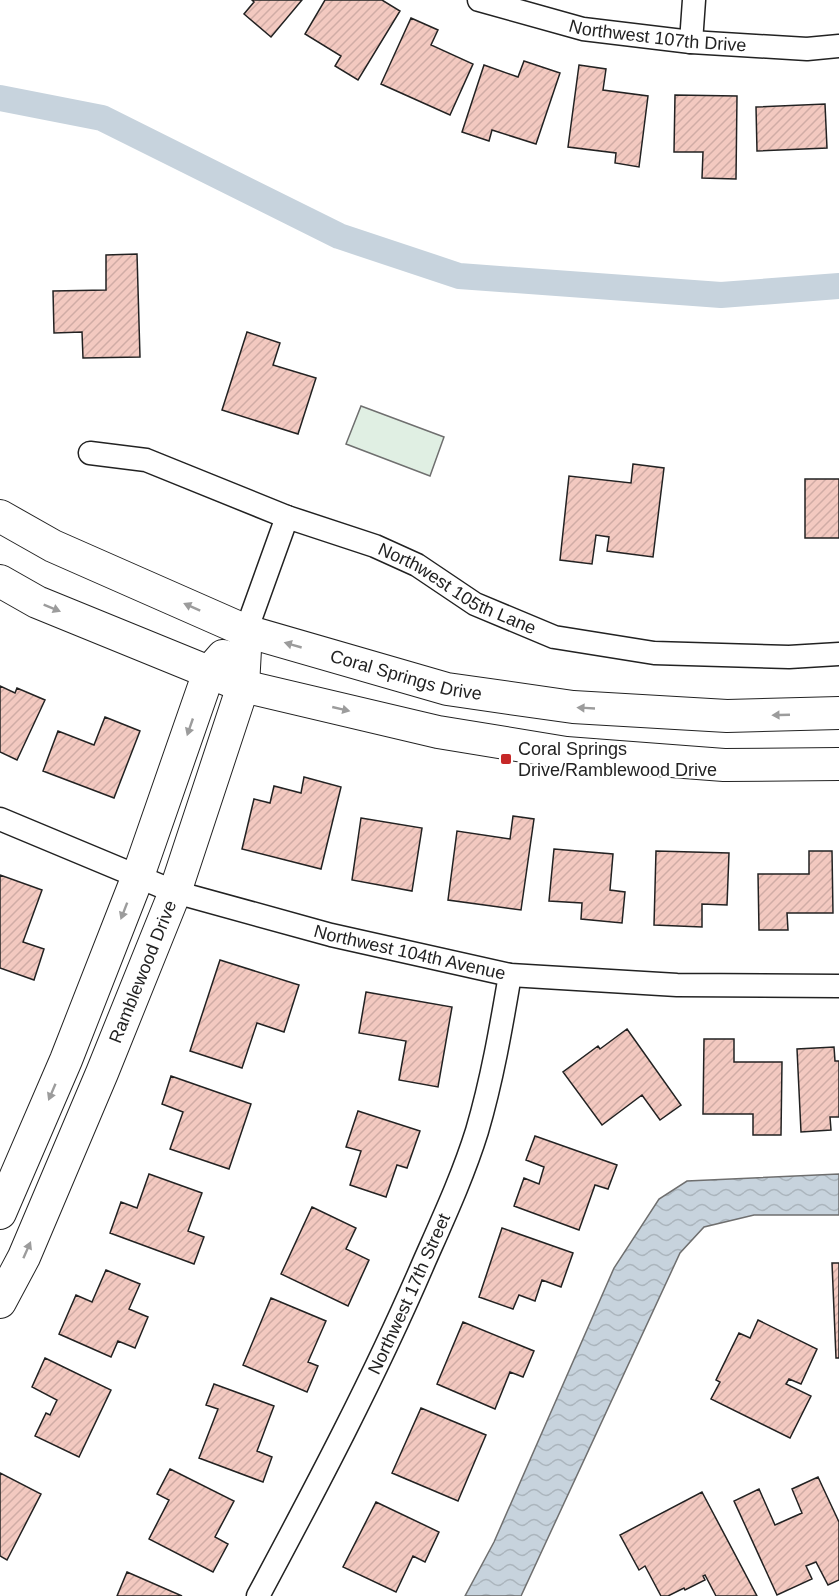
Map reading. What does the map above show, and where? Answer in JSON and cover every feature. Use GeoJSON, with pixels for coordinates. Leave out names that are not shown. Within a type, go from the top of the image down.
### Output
{"type":"FeatureCollection","features":[{"type":"Feature","properties":{"kind":"main road","name":"Coral Springs Drive"},"geometry":{"type":"LineString","coordinates":[[0,516],[53,546],[246,631],[447,689],[573,707],[727,716],[839,713]]}},
{"type":"Feature","properties":{"kind":"main road"},"geometry":{"type":"LineString","coordinates":[[0,581],[38,602],[243,686],[438,732],[566,753],[724,765],[839,764]]}},
{"type":"Feature","properties":{"kind":"main road","name":"Ramblewood Drive"},"geometry":{"type":"LineString","coordinates":[[0,1213],[66,1060],[138,876],[209,672],[246,631]]}},
{"type":"Feature","properties":{"kind":"main road","name":"Ramblewood Drive"},"geometry":{"type":"LineString","coordinates":[[0,1302],[24,1257],[93,1095],[175,891],[243,686],[246,631]]}},
{"type":"Feature","properties":{"kind":"street","name":"Northwest 107th Drive"},"geometry":{"type":"LineString","coordinates":[[479,0],[583,29],[691,42],[807,49],[839,46]]}},
{"type":"Feature","properties":{"kind":"street"},"geometry":{"type":"LineString","coordinates":[[691,42],[694,0]]}},
{"type":"Feature","properties":{"kind":"street","name":"Northwest 105th Lane"},"geometry":{"type":"LineString","coordinates":[[90,453],[146,460],[287,518],[375,546],[417,565],[475,604],[554,637],[654,653],[783,657],[839,654]]}},
{"type":"Feature","properties":{"kind":"street","name":"Ramblewood Drive"},"geometry":{"type":"LineString","coordinates":[[246,631],[287,518]]}},
{"type":"Feature","properties":{"kind":"street","name":"Northwest 104th Avenue"},"geometry":{"type":"LineString","coordinates":[[0,819],[175,891],[331,935],[510,975],[677,985],[839,986]]}},
{"type":"Feature","properties":{"kind":"street","name":"Northwest 17th Street"},"geometry":{"type":"LineString","coordinates":[[258,1596],[346,1432],[446,1213],[476,1132],[495,1061],[510,975]]}},
{"type":"Feature","properties":{"kind":"green space"},"geometry":{"type":"Polygon","coordinates":[[[361,406],[444,437],[430,476],[346,444],[361,406]]]}},
{"type":"Feature","properties":{"kind":"water"},"geometry":{"type":"Polygon","coordinates":[[[839,1174],[839,1215],[754,1215],[704,1227],[680,1253],[521,1596],[465,1596],[494,1542],[614,1268],[659,1199],[687,1181],[839,1174]]]}},
{"type":"Feature","properties":{"kind":"building"},"geometry":{"type":"Polygon","coordinates":[[[252,0],[302,0],[271,37],[244,14],[254,2],[252,0]]]}},
{"type":"Feature","properties":{"kind":"building"},"geometry":{"type":"Polygon","coordinates":[[[325,0],[382,0],[400,11],[358,80],[335,66],[341,56],[305,34],[325,0]]]}},
{"type":"Feature","properties":{"kind":"building"},"geometry":{"type":"Polygon","coordinates":[[[411,18],[438,30],[431,45],[473,64],[450,115],[381,84],[411,18]]]}},
{"type":"Feature","properties":{"kind":"building"},"geometry":{"type":"Polygon","coordinates":[[[524,61],[560,73],[536,144],[492,130],[489,141],[462,132],[484,65],[518,77],[524,61]]]}},
{"type":"Feature","properties":{"kind":"building"},"geometry":{"type":"Polygon","coordinates":[[[579,65],[606,69],[603,90],[648,96],[639,167],[615,163],[616,153],[568,147],[579,65]]]}},
{"type":"Feature","properties":{"kind":"building"},"geometry":{"type":"Polygon","coordinates":[[[675,95],[737,96],[736,179],[702,178],[703,152],[674,152],[675,95]]]}},
{"type":"Feature","properties":{"kind":"building"},"geometry":{"type":"Polygon","coordinates":[[[825,104],[827,148],[757,151],[756,107],[825,104]]]}},
{"type":"Feature","properties":{"kind":"building"},"geometry":{"type":"Polygon","coordinates":[[[137,254],[140,357],[83,358],[82,332],[54,333],[53,291],[106,290],[106,255],[137,254]]]}},
{"type":"Feature","properties":{"kind":"building"},"geometry":{"type":"Polygon","coordinates":[[[247,332],[280,343],[273,365],[316,378],[298,434],[222,410],[247,332]]]}},
{"type":"Feature","properties":{"kind":"building"},"geometry":{"type":"Polygon","coordinates":[[[633,464],[664,468],[653,557],[607,551],[609,537],[596,535],[592,564],[560,560],[569,476],[631,483],[633,464]]]}},
{"type":"Feature","properties":{"kind":"building"},"geometry":{"type":"Polygon","coordinates":[[[805,479],[839,479],[839,538],[805,538],[805,479]]]}},
{"type":"Feature","properties":{"kind":"building"},"geometry":{"type":"Polygon","coordinates":[[[0,686],[15,693],[17,688],[45,700],[17,760],[0,752],[0,686]]]}},
{"type":"Feature","properties":{"kind":"building"},"geometry":{"type":"Polygon","coordinates":[[[105,717],[140,731],[114,798],[43,771],[58,731],[94,745],[105,717]]]}},
{"type":"Feature","properties":{"kind":"building"},"geometry":{"type":"Polygon","coordinates":[[[304,777],[341,787],[321,869],[242,849],[254,799],[270,803],[274,786],[301,793],[304,777]]]}},
{"type":"Feature","properties":{"kind":"building"},"geometry":{"type":"Polygon","coordinates":[[[513,816],[534,819],[521,910],[448,900],[457,831],[510,839],[513,816]]]}},
{"type":"Feature","properties":{"kind":"building"},"geometry":{"type":"Polygon","coordinates":[[[361,818],[422,828],[412,891],[352,880],[361,818]]]}},
{"type":"Feature","properties":{"kind":"building"},"geometry":{"type":"Polygon","coordinates":[[[554,849],[613,854],[610,890],[625,892],[622,923],[581,919],[582,903],[549,901],[554,849]]]}},
{"type":"Feature","properties":{"kind":"building"},"geometry":{"type":"Polygon","coordinates":[[[656,851],[729,853],[727,905],[702,904],[702,927],[654,925],[656,851]]]}},
{"type":"Feature","properties":{"kind":"building"},"geometry":{"type":"Polygon","coordinates":[[[809,851],[832,851],[833,913],[787,913],[788,930],[759,930],[758,874],[809,874],[809,851]]]}},
{"type":"Feature","properties":{"kind":"building"},"geometry":{"type":"Polygon","coordinates":[[[0,875],[42,890],[23,942],[44,949],[34,980],[0,968],[0,875]]]}},
{"type":"Feature","properties":{"kind":"building"},"geometry":{"type":"Polygon","coordinates":[[[220,960],[299,985],[284,1032],[257,1023],[242,1068],[190,1051],[220,960]]]}},
{"type":"Feature","properties":{"kind":"building"},"geometry":{"type":"Polygon","coordinates":[[[366,992],[452,1007],[438,1087],[399,1080],[406,1041],[359,1033],[366,992]]]}},
{"type":"Feature","properties":{"kind":"building"},"geometry":{"type":"Polygon","coordinates":[[[627,1029],[681,1105],[660,1120],[642,1095],[602,1125],[563,1072],[598,1046],[600,1049],[627,1029]]]}},
{"type":"Feature","properties":{"kind":"building"},"geometry":{"type":"Polygon","coordinates":[[[704,1039],[734,1039],[734,1062],[782,1062],[781,1135],[753,1135],[753,1114],[703,1114],[704,1039]]]}},
{"type":"Feature","properties":{"kind":"building"},"geometry":{"type":"Polygon","coordinates":[[[834,1047],[835,1061],[839,1061],[839,1117],[830,1117],[831,1130],[801,1132],[797,1049],[834,1047]]]}},
{"type":"Feature","properties":{"kind":"building"},"geometry":{"type":"Polygon","coordinates":[[[171,1076],[251,1104],[229,1169],[170,1149],[183,1112],[162,1104],[171,1076]]]}},
{"type":"Feature","properties":{"kind":"building"},"geometry":{"type":"Polygon","coordinates":[[[358,1111],[420,1131],[407,1168],[397,1165],[386,1197],[350,1185],[361,1151],[346,1147],[358,1111]]]}},
{"type":"Feature","properties":{"kind":"building"},"geometry":{"type":"Polygon","coordinates":[[[535,1136],[617,1165],[608,1189],[595,1185],[579,1230],[514,1206],[524,1178],[539,1184],[544,1167],[526,1160],[535,1136]]]}},
{"type":"Feature","properties":{"kind":"building"},"geometry":{"type":"Polygon","coordinates":[[[149,1174],[202,1193],[188,1231],[204,1237],[194,1264],[110,1233],[121,1202],[137,1208],[149,1174]]]}},
{"type":"Feature","properties":{"kind":"building"},"geometry":{"type":"Polygon","coordinates":[[[312,1207],[356,1228],[346,1249],[369,1260],[348,1306],[281,1274],[312,1207]]]}},
{"type":"Feature","properties":{"kind":"building"},"geometry":{"type":"Polygon","coordinates":[[[502,1228],[573,1253],[561,1287],[542,1280],[535,1301],[519,1295],[513,1309],[479,1297],[502,1228]]]}},
{"type":"Feature","properties":{"kind":"building"},"geometry":{"type":"Polygon","coordinates":[[[832,1263],[839,1263],[839,1358],[836,1358],[832,1263]]]}},
{"type":"Feature","properties":{"kind":"building"},"geometry":{"type":"Polygon","coordinates":[[[106,1270],[140,1284],[129,1309],[148,1317],[135,1348],[118,1341],[111,1357],[59,1334],[76,1295],[92,1302],[106,1270]]]}},
{"type":"Feature","properties":{"kind":"building"},"geometry":{"type":"Polygon","coordinates":[[[271,1298],[326,1321],[308,1362],[318,1366],[307,1392],[243,1365],[271,1298]]]}},
{"type":"Feature","properties":{"kind":"building"},"geometry":{"type":"Polygon","coordinates":[[[758,1320],[817,1349],[801,1384],[789,1379],[786,1384],[811,1396],[790,1438],[711,1399],[720,1382],[716,1380],[739,1333],[750,1338],[758,1320]]]}},
{"type":"Feature","properties":{"kind":"building"},"geometry":{"type":"Polygon","coordinates":[[[463,1322],[534,1351],[523,1377],[510,1372],[495,1409],[437,1384],[463,1322]]]}},
{"type":"Feature","properties":{"kind":"building"},"geometry":{"type":"Polygon","coordinates":[[[45,1358],[111,1390],[79,1457],[35,1436],[46,1413],[50,1415],[57,1400],[32,1387],[45,1358]]]}},
{"type":"Feature","properties":{"kind":"building"},"geometry":{"type":"Polygon","coordinates":[[[214,1384],[274,1406],[257,1451],[272,1457],[263,1482],[199,1458],[218,1409],[206,1405],[214,1384]]]}},
{"type":"Feature","properties":{"kind":"building"},"geometry":{"type":"Polygon","coordinates":[[[421,1408],[486,1435],[458,1501],[392,1473],[421,1408]]]}},
{"type":"Feature","properties":{"kind":"building"},"geometry":{"type":"Polygon","coordinates":[[[170,1469],[234,1501],[215,1537],[228,1544],[213,1572],[149,1539],[169,1500],[157,1494],[170,1469]]]}},
{"type":"Feature","properties":{"kind":"building"},"geometry":{"type":"Polygon","coordinates":[[[0,1473],[41,1494],[7,1560],[0,1556],[0,1473]]]}},
{"type":"Feature","properties":{"kind":"building"},"geometry":{"type":"Polygon","coordinates":[[[818,1477],[839,1522],[839,1580],[828,1585],[816,1562],[806,1566],[812,1579],[777,1595],[734,1501],[759,1489],[775,1525],[802,1513],[792,1489],[818,1477]]]}},
{"type":"Feature","properties":{"kind":"building"},"geometry":{"type":"Polygon","coordinates":[[[702,1492],[757,1596],[716,1596],[705,1575],[703,1576],[705,1580],[685,1590],[684,1588],[668,1596],[661,1596],[645,1566],[639,1570],[620,1535],[702,1492]]]}},
{"type":"Feature","properties":{"kind":"building"},"geometry":{"type":"Polygon","coordinates":[[[376,1502],[439,1532],[425,1562],[413,1556],[396,1592],[343,1567],[376,1502]]]}},
{"type":"Feature","properties":{"kind":"building"},"geometry":{"type":"Polygon","coordinates":[[[127,1572],[182,1596],[117,1596],[127,1572]]]}},
{"type":"Feature","properties":{"kind":"waterway"},"geometry":{"type":"LineString","coordinates":[[0,98],[102,118],[339,236],[459,276],[721,295],[839,286]]}},
{"type":"Feature","properties":{"kind":"place","name":"Coral Springs Drive/Ramblewood Drive"},"geometry":{"type":"Point","coordinates":[506,759]}}]}
